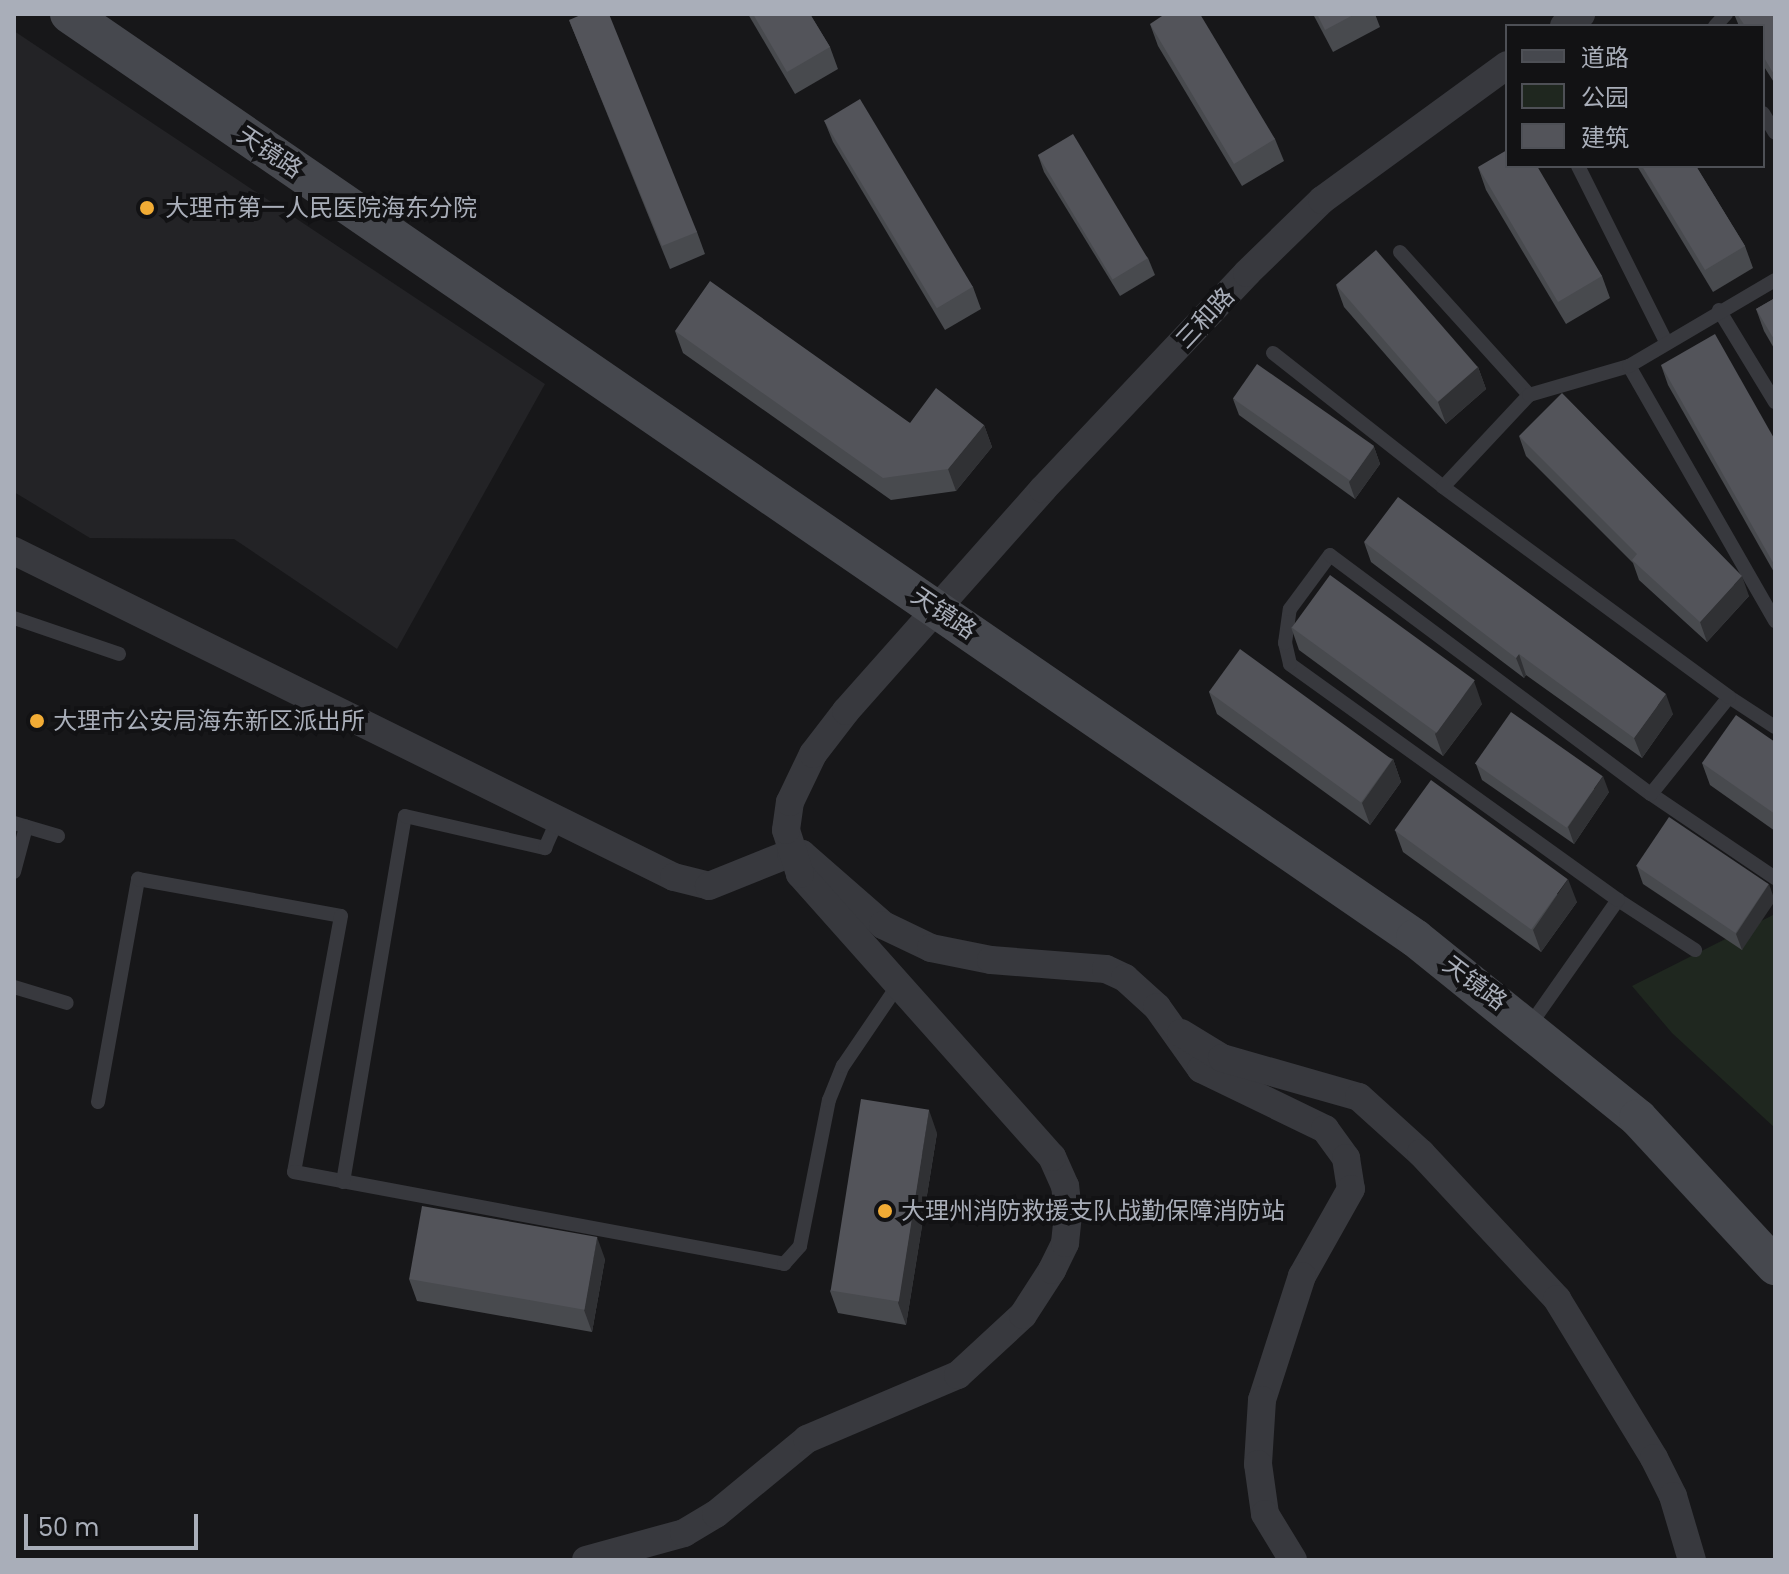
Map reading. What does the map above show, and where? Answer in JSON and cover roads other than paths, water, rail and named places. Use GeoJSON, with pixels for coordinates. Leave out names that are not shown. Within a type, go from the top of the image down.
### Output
{"type":"FeatureCollection","features":[{"type":"Feature","properties":{"kind":"street","name":"天镜路"},"geometry":{"type":"LineString","coordinates":[[69,14],[1336,881],[1530,1025],[1679,1157],[1775,1266]]}},
{"type":"Feature","properties":{"kind":"street","name":"三和路"},"geometry":{"type":"LineString","coordinates":[[791,853],[786,830],[790,802],[813,754],[1043,489],[1322,200],[1505,66]]}},
{"type":"Feature","properties":{"kind":"street"},"geometry":{"type":"LineString","coordinates":[[14,551],[694,884],[723,882],[791,853],[802,854],[883,925],[907,939],[991,960],[1106,969],[1137,987],[1201,1069],[1224,1085],[1325,1129],[1351,1171],[1344,1208],[1302,1276],[1262,1400],[1258,1464],[1265,1514],[1293,1560]]}},
{"type":"Feature","properties":{"kind":"street"},"geometry":{"type":"LineString","coordinates":[[586,1560],[684,1533],[716,1514],[807,1439],[958,1375],[1012,1326],[1052,1270],[1065,1243],[1068,1213],[1065,1186],[1052,1157],[815,893],[791,853]]}},
{"type":"Feature","properties":{"kind":"street"},"geometry":{"type":"LineString","coordinates":[[1170,1027],[1222,1058],[1359,1097],[1421,1153],[1557,1299],[1654,1458],[1673,1496],[1692,1560]]}},
{"type":"Feature","properties":{"kind":"lane"},"geometry":{"type":"LineString","coordinates":[[1579,168],[1666,342]]}},
{"type":"Feature","properties":{"kind":"lane"},"geometry":{"type":"LineString","coordinates":[[1400,252],[1529,395]]}},
{"type":"Feature","properties":{"kind":"lane"},"geometry":{"type":"LineString","coordinates":[[1443,487],[1529,395],[1629,366],[1719,310],[1775,280]]}},
{"type":"Feature","properties":{"kind":"lane"},"geometry":{"type":"LineString","coordinates":[[1719,310],[1775,402]]}},
{"type":"Feature","properties":{"kind":"lane"},"geometry":{"type":"LineString","coordinates":[[1273,353],[1443,487],[1729,697],[1775,727]]}},
{"type":"Feature","properties":{"kind":"lane"},"geometry":{"type":"LineString","coordinates":[[1629,366],[1775,621]]}},
{"type":"Feature","properties":{"kind":"lane"},"geometry":{"type":"LineString","coordinates":[[1695,950],[1618,900],[1290,664],[1285,643],[1290,609],[1330,555],[1651,794],[1775,878]]}},
{"type":"Feature","properties":{"kind":"lane"},"geometry":{"type":"LineString","coordinates":[[14,618],[119,654]]}},
{"type":"Feature","properties":{"kind":"lane"},"geometry":{"type":"LineString","coordinates":[[1651,794],[1729,697]]}},
{"type":"Feature","properties":{"kind":"lane"},"geometry":{"type":"LineString","coordinates":[[343,1182],[405,816],[545,848],[558,819]]}},
{"type":"Feature","properties":{"kind":"lane"},"geometry":{"type":"LineString","coordinates":[[14,872],[20,825],[58,836]]}},
{"type":"Feature","properties":{"kind":"lane"},"geometry":{"type":"LineString","coordinates":[[98,1102],[138,879],[341,916],[294,1172],[784,1264],[800,1246],[829,1100],[843,1066],[898,985]]}},
{"type":"Feature","properties":{"kind":"lane"},"geometry":{"type":"LineString","coordinates":[[1530,1025],[1618,900]]}},
{"type":"Feature","properties":{"kind":"lane"},"geometry":{"type":"LineString","coordinates":[[14,987],[67,1003]]}},
{"type":"Feature","properties":{"kind":"place","name":"大理市第一人民医院海东分院"},"geometry":{"type":"Point","coordinates":[147,208]}},
{"type":"Feature","properties":{"kind":"place","name":"大理市公安局海东新区派出所"},"geometry":{"type":"Point","coordinates":[37,721]}},
{"type":"Feature","properties":{"kind":"place","name":"大理州消防救援支队战勤保障消防站"},"geometry":{"type":"Point","coordinates":[885,1211]}}]}
